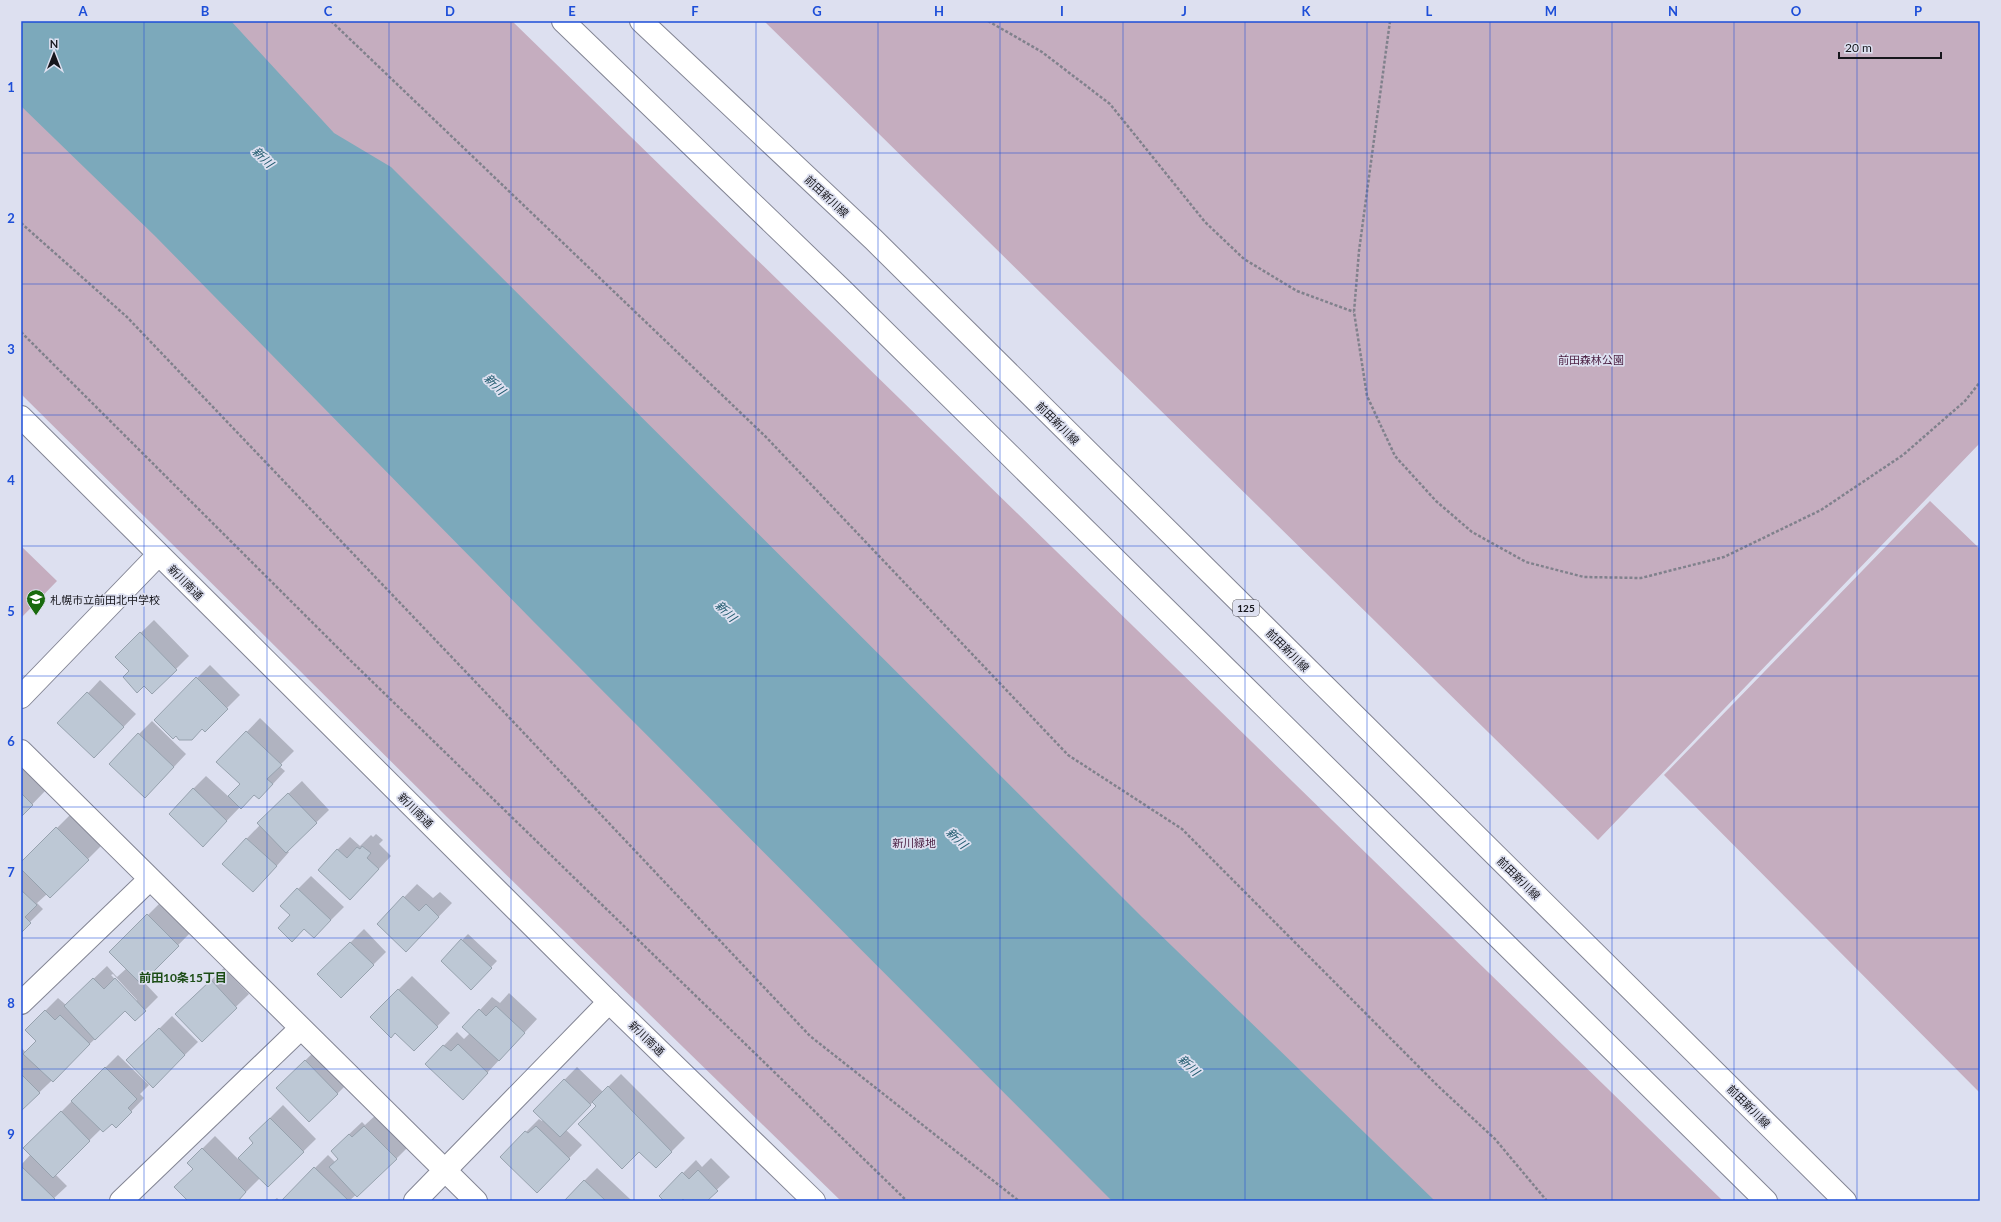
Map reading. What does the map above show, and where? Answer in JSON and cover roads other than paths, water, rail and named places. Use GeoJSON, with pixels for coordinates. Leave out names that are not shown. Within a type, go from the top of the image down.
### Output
{"type":"FeatureCollection","features":[{"type":"Feature","properties":{"kind":"main road"},"geometry":{"type":"LineString","coordinates":[[564,21],[842,290],[1766,1201]]}},
{"type":"Feature","properties":{"kind":"main road","name":"前田新川線"},"geometry":{"type":"LineString","coordinates":[[641,21],[872,239],[1845,1201]]}},
{"type":"Feature","properties":{"kind":"main road","name":"新川南通"},"geometry":{"type":"LineString","coordinates":[[21,418],[609,1002],[814,1201]]}},
{"type":"Feature","properties":{"kind":"main road"},"geometry":{"type":"LineString","coordinates":[[21,697],[158,555]]}},
{"type":"Feature","properties":{"kind":"main road"},"geometry":{"type":"LineString","coordinates":[[21,751],[476,1201]]}},
{"type":"Feature","properties":{"kind":"main road"},"geometry":{"type":"LineString","coordinates":[[21,1003],[150,879]]}},
{"type":"Feature","properties":{"kind":"main road"},"geometry":{"type":"LineString","coordinates":[[415,1201],[446,1171],[609,1002]]}},
{"type":"Feature","properties":{"kind":"main road"},"geometry":{"type":"LineString","coordinates":[[121,1201],[301,1028]]}},
{"type":"Feature","properties":{"kind":"water","name":"新川"},"geometry":{"type":"Polygon","coordinates":[[[21,21],[231,21],[334,133],[391,167],[1142,917],[1435,1201],[1112,1201],[532,620],[156,237],[21,106],[21,21]]]}},
{"type":"Feature","properties":{"kind":"place","name":"札幌市立前田北中学校"},"geometry":{"type":"Point","coordinates":[36,616]}},
{"type":"Feature","properties":{"kind":"district","name":"前田10条15丁目"},"geometry":{"type":"Point","coordinates":[183,977]}},
{"type":"Feature","properties":{"kind":"park label","name":"前田森林公園"},"geometry":{"type":"Point","coordinates":[1591,359]}},
{"type":"Feature","properties":{"kind":"park label","name":"新川緑地"},"geometry":{"type":"Point","coordinates":[914,842]}}]}
